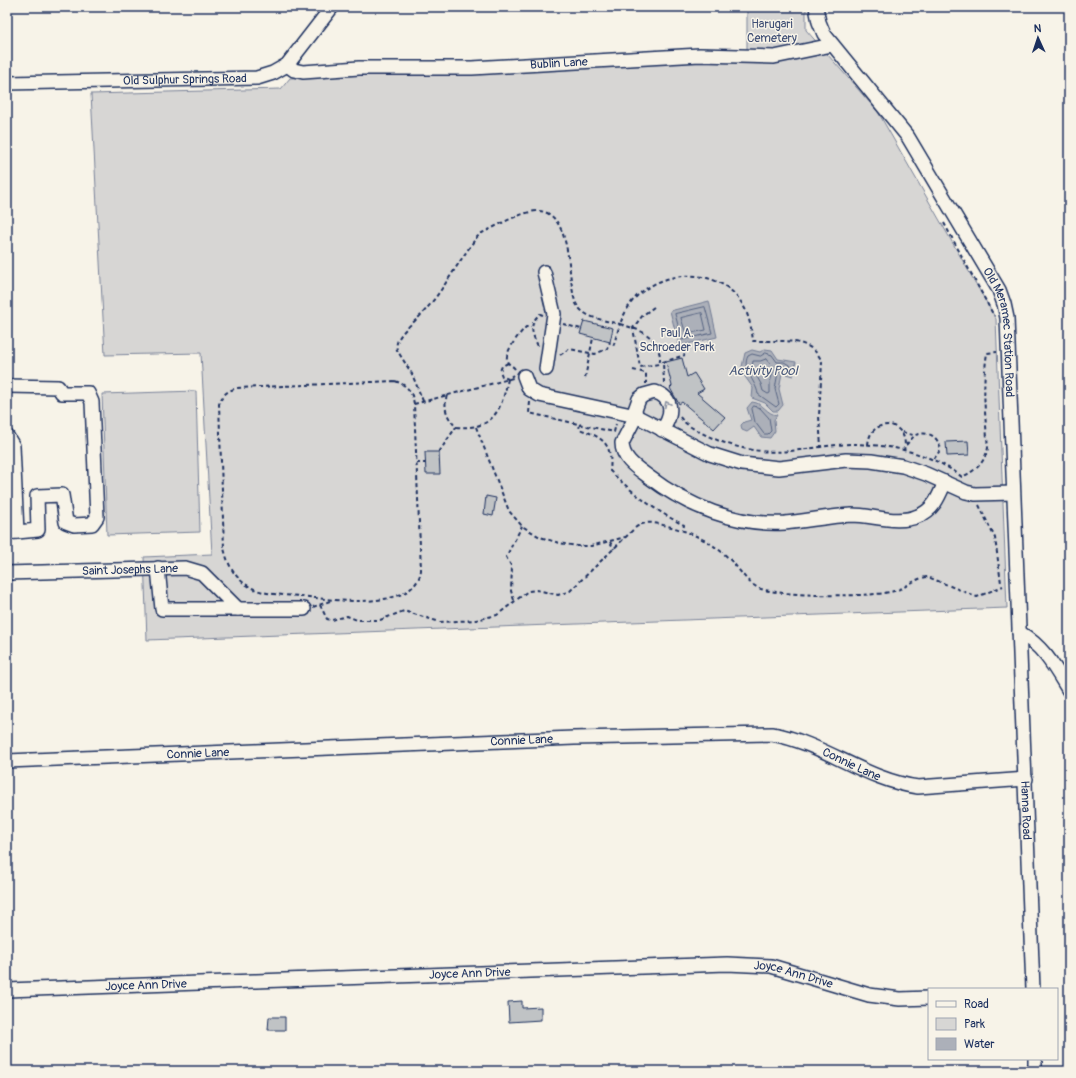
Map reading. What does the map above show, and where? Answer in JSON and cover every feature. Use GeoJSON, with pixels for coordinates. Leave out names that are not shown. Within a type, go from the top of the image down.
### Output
{"type":"FeatureCollection","features":[{"type":"Feature","properties":{"kind":"street","name":"Old Sulphur Springs Road"},"geometry":{"type":"LineString","coordinates":[[7,83],[238,80],[257,78],[273,73],[287,64],[332,7]]}},
{"type":"Feature","properties":{"kind":"street","name":"Old Meramec Station Road"},"geometry":{"type":"LineString","coordinates":[[816,7],[819,22],[832,45],[908,137],[1002,296],[1007,318],[1019,632]]}},
{"type":"Feature","properties":{"kind":"street","name":"Bublin Lane"},"geometry":{"type":"LineString","coordinates":[[287,64],[294,70],[303,72],[359,68],[472,68],[700,55],[774,57],[832,45]]}},
{"type":"Feature","properties":{"kind":"street"},"geometry":{"type":"LineString","coordinates":[[544,272],[554,314],[546,369]]}},
{"type":"Feature","properties":{"kind":"street"},"geometry":{"type":"LineString","coordinates":[[524,376],[529,389],[539,395],[636,416],[710,454],[742,464],[779,468],[846,460],[871,461],[903,466],[945,482],[966,492],[975,494],[1013,493]]}},
{"type":"Feature","properties":{"kind":"street"},"geometry":{"type":"LineString","coordinates":[[7,386],[58,387],[62,393],[88,392],[92,402],[97,517],[92,524],[74,525],[66,522],[62,495],[37,496],[38,530],[12,532],[13,446],[7,436]]}},
{"type":"Feature","properties":{"kind":"street"},"geometry":{"type":"LineString","coordinates":[[662,430],[670,418],[671,413],[665,398],[660,394],[649,393],[639,399],[635,410],[636,416],[622,443],[622,449],[628,460],[653,480],[689,502],[702,509],[728,516],[770,523],[785,523],[851,515],[904,519],[917,517],[928,511],[937,501],[945,482]]}},
{"type":"Feature","properties":{"kind":"street"},"geometry":{"type":"LineString","coordinates":[[158,568],[162,609],[304,609]]}},
{"type":"Feature","properties":{"kind":"street","name":"Saint Josephs Lane"},"geometry":{"type":"LineString","coordinates":[[7,573],[185,568],[202,574],[238,609]]}},
{"type":"Feature","properties":{"kind":"street"},"geometry":{"type":"LineString","coordinates":[[1019,632],[1031,639],[1044,651],[1069,691]]}},
{"type":"Feature","properties":{"kind":"street","name":"Hanna Road"},"geometry":{"type":"LineString","coordinates":[[1019,632],[1026,779],[1033,988]]}},
{"type":"Feature","properties":{"kind":"street","name":"Connie Lane"},"geometry":{"type":"LineString","coordinates":[[7,761],[574,738],[772,734],[800,740],[886,781],[902,785],[918,787],[1026,779]]}},
{"type":"Feature","properties":{"kind":"street","name":"Joyce Ann Drive"},"geometry":{"type":"LineString","coordinates":[[7,990],[726,964],[771,966],[869,995],[900,999],[928,998]]}},
{"type":"Feature","properties":{"kind":"street"},"geometry":{"type":"LineString","coordinates":[[1035,1060],[1035,1071]]}},
{"type":"Feature","properties":{"kind":"path"},"geometry":{"type":"LineString","coordinates":[[423,401],[412,374],[397,350],[396,347],[398,339],[427,308],[477,237],[482,233],[529,212],[541,211],[549,214],[558,223],[566,249],[573,296],[578,307],[586,314],[633,328],[646,333],[656,342],[660,355],[659,364],[640,366],[633,328],[647,311],[654,307]]}},
{"type":"Feature","properties":{"kind":"path"},"geometry":{"type":"LineString","coordinates":[[941,216],[996,320]]}},
{"type":"Feature","properties":{"kind":"path"},"geometry":{"type":"LineString","coordinates":[[613,347],[620,324],[628,307],[637,296],[664,280],[679,275],[702,276],[721,284],[737,297],[746,311],[753,341],[798,342],[811,346],[819,355],[823,370],[819,416],[821,446]]}},
{"type":"Feature","properties":{"kind":"path"},"geometry":{"type":"LineString","coordinates":[[447,395],[444,404],[446,412],[449,419],[456,427],[476,427],[492,420],[500,409],[508,379],[514,374],[515,369],[508,363],[507,357],[510,348],[526,327],[531,328]]}},
{"type":"Feature","properties":{"kind":"path"},"geometry":{"type":"LineString","coordinates":[[585,378],[594,338]]}},
{"type":"Feature","properties":{"kind":"path"},"geometry":{"type":"LineString","coordinates":[[560,356],[569,349],[597,353],[607,349],[610,342]]}},
{"type":"Feature","properties":{"kind":"path"},"geometry":{"type":"LineString","coordinates":[[676,418],[678,412],[686,424],[716,440],[748,449],[781,452],[821,446],[868,445],[904,450],[934,459],[949,467],[962,477],[981,465],[988,448],[983,388],[987,353],[999,352]]}},
{"type":"Feature","properties":{"kind":"path"},"geometry":{"type":"LineString","coordinates":[[658,385],[664,386],[664,361],[686,355]]}},
{"type":"Feature","properties":{"kind":"path"},"geometry":{"type":"LineString","coordinates":[[508,363],[502,366],[500,371],[502,376],[508,379]]}},
{"type":"Feature","properties":{"kind":"path"},"geometry":{"type":"LineString","coordinates":[[633,370],[646,373],[645,383],[650,385]]}},
{"type":"Feature","properties":{"kind":"path"},"geometry":{"type":"LineString","coordinates":[[414,404],[524,376]]}},
{"type":"Feature","properties":{"kind":"path"},"geometry":{"type":"LineString","coordinates":[[395,381],[406,386],[410,391],[414,404],[416,463],[420,570],[418,581],[415,586],[404,592],[372,601],[352,602],[331,600],[258,591],[239,579],[230,568],[224,548],[219,404],[226,392],[237,388],[395,381]]}},
{"type":"Feature","properties":{"kind":"path"},"geometry":{"type":"LineString","coordinates":[[531,397],[529,413],[614,432],[616,422]]}},
{"type":"Feature","properties":{"kind":"path"},"geometry":{"type":"LineString","coordinates":[[580,424],[579,429],[600,438],[606,443],[610,452],[610,471],[641,500],[662,514],[684,525],[683,530]]}},
{"type":"Feature","properties":{"kind":"path"},"geometry":{"type":"LineString","coordinates":[[683,428],[686,424]]}},
{"type":"Feature","properties":{"kind":"path"},"geometry":{"type":"LineString","coordinates":[[868,445],[871,433],[878,426],[891,424],[901,431],[914,435],[927,433],[935,437],[941,449],[934,459]]}},
{"type":"Feature","properties":{"kind":"path"},"geometry":{"type":"LineString","coordinates":[[439,452],[456,427]]}},
{"type":"Feature","properties":{"kind":"path"},"geometry":{"type":"LineString","coordinates":[[476,427],[509,511],[522,526],[540,537],[559,543],[591,546],[626,537]]}},
{"type":"Feature","properties":{"kind":"path"},"geometry":{"type":"LineString","coordinates":[[901,431],[905,446]]}},
{"type":"Feature","properties":{"kind":"path"},"geometry":{"type":"LineString","coordinates":[[904,450],[905,446],[914,435]]}},
{"type":"Feature","properties":{"kind":"path"},"geometry":{"type":"LineString","coordinates":[[416,463],[425,463]]}},
{"type":"Feature","properties":{"kind":"path"},"geometry":{"type":"LineString","coordinates":[[320,605],[327,619],[332,620],[347,616],[357,620],[380,620],[404,611],[433,620],[448,622],[492,617],[514,600],[533,590],[558,595],[570,591],[637,526],[647,522],[683,530],[704,539],[717,548],[734,564],[750,583],[761,589],[780,593],[853,595],[889,592],[901,588],[919,578],[928,577],[973,597],[982,597],[1002,585],[996,538],[975,494]]}},
{"type":"Feature","properties":{"kind":"path"},"geometry":{"type":"LineString","coordinates":[[514,600],[511,591],[512,567],[506,557],[522,526]]}},
{"type":"Feature","properties":{"kind":"path"},"geometry":{"type":"LineString","coordinates":[[610,542],[614,549]]}},
{"type":"Feature","properties":{"kind":"path"},"geometry":{"type":"LineString","coordinates":[[304,609],[320,605],[331,600]]}},
{"type":"Feature","properties":{"kind":"green space","name":"Paul A. Schroeder Park"},"geometry":{"type":"Polygon","coordinates":[[[747,7],[806,7],[806,30],[878,112],[996,319],[1007,608],[147,640],[144,557],[212,554],[201,353],[105,355],[91,94],[281,89],[290,78],[747,56],[747,7]]]}},
{"type":"Feature","properties":{"kind":"green space"},"geometry":{"type":"Polygon","coordinates":[[[196,391],[200,532],[107,535],[102,394],[196,391]]]}},
{"type":"Feature","properties":{"kind":"water"},"geometry":{"type":"Polygon","coordinates":[[[709,301],[717,337],[679,346],[670,311],[709,301]]]}},
{"type":"Feature","properties":{"kind":"water","name":"Activity Pool"},"geometry":{"type":"Polygon","coordinates":[[[765,349],[772,350],[778,359],[796,362],[793,376],[782,373],[779,389],[783,405],[778,411],[773,411],[765,403],[752,398],[753,388],[741,371],[745,353],[752,350],[760,352],[765,349]]]}},
{"type":"Feature","properties":{"kind":"water"},"geometry":{"type":"Polygon","coordinates":[[[752,402],[759,404],[770,413],[777,415],[774,420],[775,431],[770,438],[761,437],[754,427],[747,432],[742,430],[741,425],[744,422],[751,420],[747,408],[752,402]]]}},
{"type":"Feature","properties":{"kind":"building"},"geometry":{"type":"Polygon","coordinates":[[[584,321],[613,328],[610,342],[580,334],[584,321]]]}},
{"type":"Feature","properties":{"kind":"building"},"geometry":{"type":"Polygon","coordinates":[[[682,358],[687,377],[694,373],[704,389],[697,393],[725,417],[714,429],[682,402],[679,404],[670,388],[672,386],[666,362],[682,358]]]}},
{"type":"Feature","properties":{"kind":"building"},"geometry":{"type":"Polygon","coordinates":[[[968,441],[969,455],[947,456],[946,442],[968,441]]]}},
{"type":"Feature","properties":{"kind":"building"},"geometry":{"type":"Polygon","coordinates":[[[425,452],[439,452],[440,474],[426,474],[425,452]]]}},
{"type":"Feature","properties":{"kind":"building"},"geometry":{"type":"Polygon","coordinates":[[[486,496],[496,498],[493,516],[484,514],[486,496]]]}},
{"type":"Feature","properties":{"kind":"building"},"geometry":{"type":"Polygon","coordinates":[[[522,1001],[522,1008],[541,1007],[541,1020],[509,1022],[508,1002],[522,1001]]]}},
{"type":"Feature","properties":{"kind":"building"},"geometry":{"type":"Polygon","coordinates":[[[269,1017],[285,1017],[285,1030],[268,1030],[269,1017]]]}},
{"type":"Feature","properties":{"kind":"park label","name":"Harugari Cemetery"},"geometry":{"type":"Point","coordinates":[772,31]}}]}
